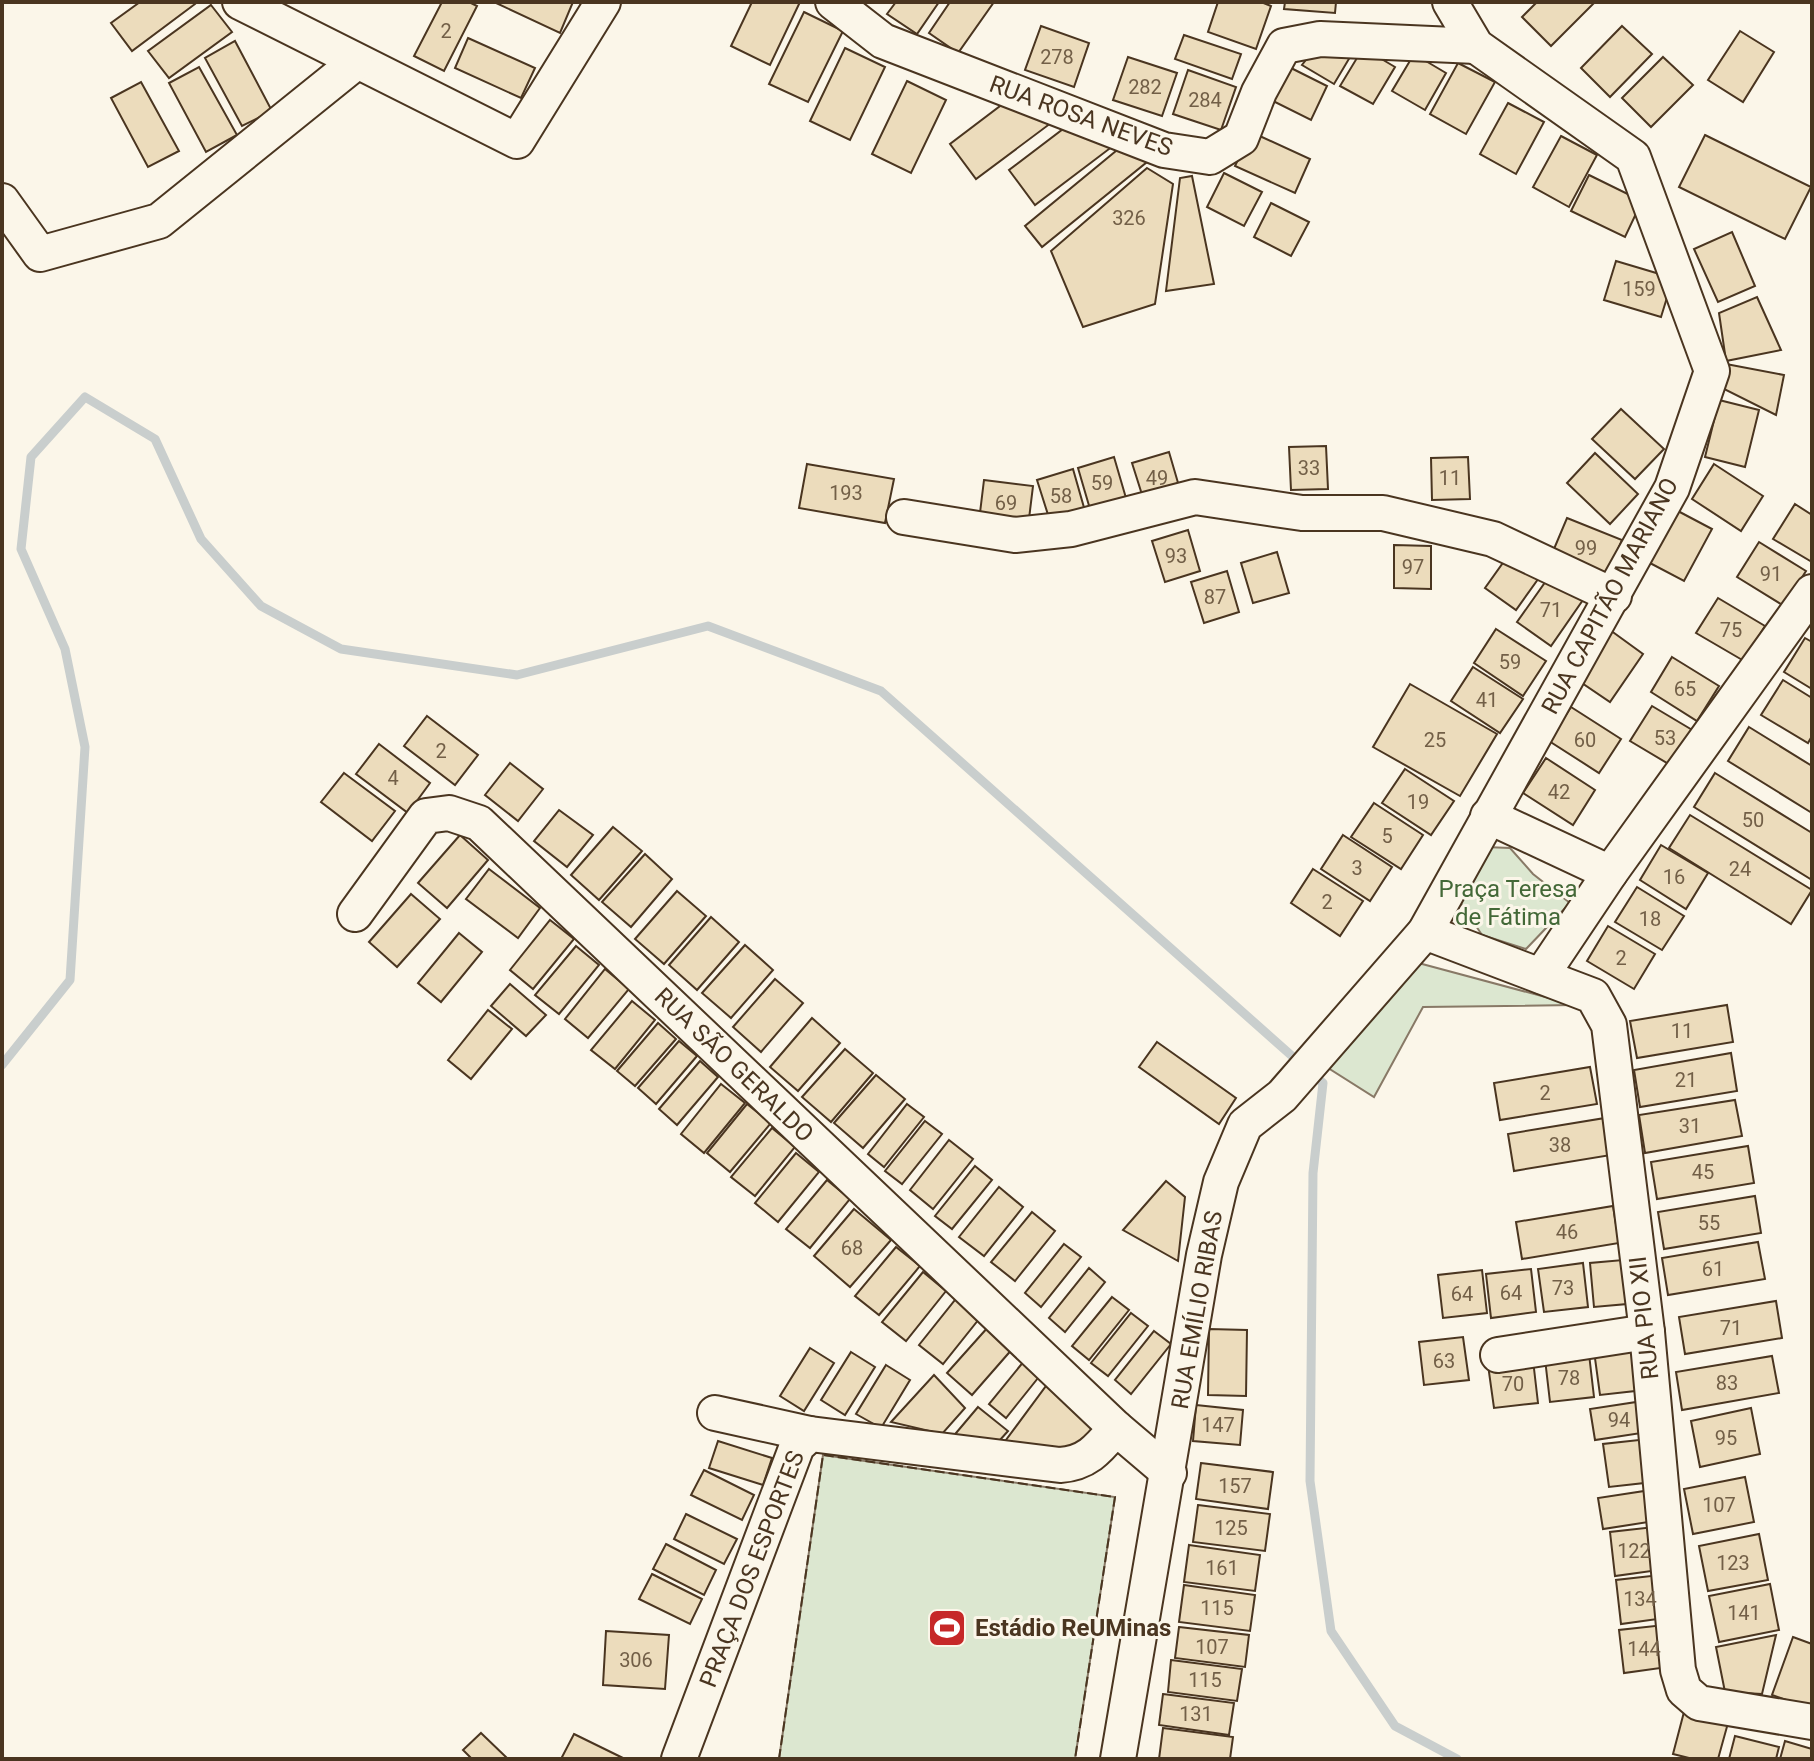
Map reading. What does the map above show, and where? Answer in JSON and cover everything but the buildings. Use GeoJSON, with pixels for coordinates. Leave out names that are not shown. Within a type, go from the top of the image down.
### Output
{"type":"FeatureCollection","features":[{"type":"Feature","properties":{"kind":"street"},"geometry":{"type":"LineString","coordinates":[[240,2],[355,63],[517,141],[603,2]]}},
{"type":"Feature","properties":{"kind":"street","name":"RUA ROSA NEVES"},"geometry":{"type":"LineString","coordinates":[[833,2],[883,41],[1164,150],[1210,157],[1241,138],[1259,92],[1284,46],[1320,39],[1476,46]]}},
{"type":"Feature","properties":{"kind":"street","name":"RUA CAPITÃO MARIANO"},"geometry":{"type":"LineString","coordinates":[[1425,932],[1672,488],[1712,371],[1633,157],[1476,46],[1450,2]]}},
{"type":"Feature","properties":{"kind":"street"},"geometry":{"type":"LineString","coordinates":[[2,201],[40,254],[159,221],[355,63]]}},
{"type":"Feature","properties":{"kind":"street"},"geometry":{"type":"LineString","coordinates":[[904,517],[1015,535],[1071,529],[1195,497],[1302,513],[1383,513],[1493,539],[1614,596]]}},
{"type":"Feature","properties":{"kind":"street"},"geometry":{"type":"LineString","coordinates":[[1541,976],[1610,873],[1812,592]]}},
{"type":"Feature","properties":{"kind":"street","name":"RUA SÃO GERALDO"},"geometry":{"type":"LineString","coordinates":[[355,914],[426,816],[449,813],[479,823],[1116,1428]]}},
{"type":"Feature","properties":{"kind":"street"},"geometry":{"type":"LineString","coordinates":[[1488,816],[1610,873]]}},
{"type":"Feature","properties":{"kind":"street","name":"RUA PIO XII"},"geometry":{"type":"LineString","coordinates":[[1425,932],[1593,996],[1609,1025],[1647,1332],[1678,1670],[1684,1690],[1699,1703],[1812,1722]]}},
{"type":"Feature","properties":{"kind":"street","name":"RUA EMÍLIO RIBAS"},"geometry":{"type":"LineString","coordinates":[[1118,1759],[1204,1255],[1221,1182],[1245,1125],[1282,1096],[1425,932]]}},
{"type":"Feature","properties":{"kind":"street"},"geometry":{"type":"LineString","coordinates":[[1498,1355],[1647,1332]]}},
{"type":"Feature","properties":{"kind":"street"},"geometry":{"type":"LineString","coordinates":[[715,1413],[810,1434]]}},
{"type":"Feature","properties":{"kind":"street"},"geometry":{"type":"LineString","coordinates":[[1116,1428],[1169,1473]]}},
{"type":"Feature","properties":{"kind":"street","name":"PRAÇA DOS ESPORTES"},"geometry":{"type":"LineString","coordinates":[[679,1759],[797,1446],[810,1434],[1060,1465],[1078,1464],[1094,1454],[1116,1428]]}},
{"type":"Feature","properties":{"kind":"green space","name":"Praça Teresa de Fátima"},"geometry":{"type":"Polygon","coordinates":[[[1485,847],[1510,848],[1533,874],[1570,903],[1526,949],[1482,935],[1460,902],[1485,847]]]}},
{"type":"Feature","properties":{"kind":"green space"},"geometry":{"type":"Polygon","coordinates":[[[1411,961],[1575,1005],[1423,1007],[1374,1097],[1325,1066],[1411,961]]]}},
{"type":"Feature","properties":{"kind":"green space","name":"Estádio ReUMinas"},"geometry":{"type":"Polygon","coordinates":[[[823,1455],[1115,1497],[1075,1759],[779,1759],[823,1455]]]}},
{"type":"Feature","properties":{"kind":"waterway"},"geometry":{"type":"LineString","coordinates":[[2,1065],[70,980],[85,747],[65,649],[21,549],[31,457],[85,397],[155,439],[201,539],[261,606],[341,649],[517,675],[708,626],[881,691],[1301,1064]]}},
{"type":"Feature","properties":{"kind":"waterway"},"geometry":{"type":"LineString","coordinates":[[1312,1074],[1323,1083],[1313,1173],[1310,1481],[1331,1631],[1395,1726],[1457,1759]]}},
{"type":"Feature","properties":{"kind":"fence"},"geometry":{"type":"LineString","coordinates":[[779,1759],[823,1455],[1115,1497],[1075,1759]]}},
{"type":"Feature","properties":{"kind":"place","name":"Estádio ReUMinas"},"geometry":{"type":"Point","coordinates":[947,1628]}}]}
